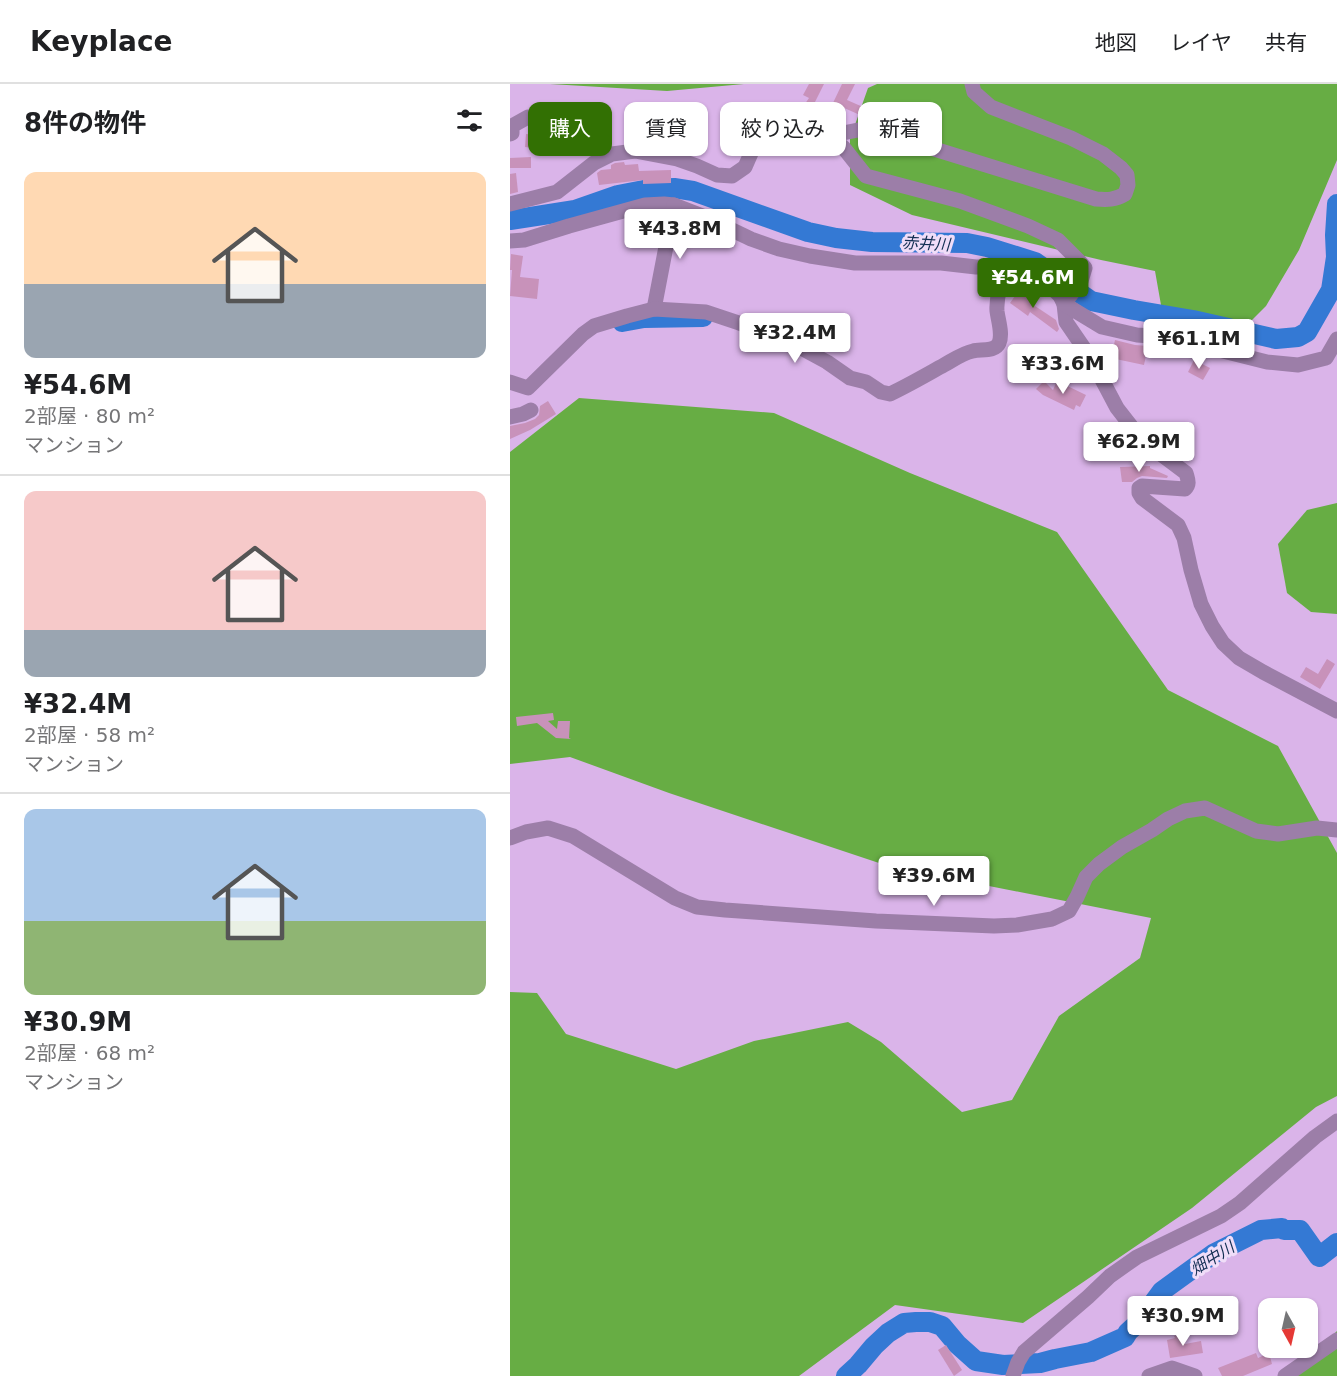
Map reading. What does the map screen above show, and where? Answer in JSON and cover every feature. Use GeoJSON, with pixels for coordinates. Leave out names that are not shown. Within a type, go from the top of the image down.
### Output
{"type":"FeatureCollection","features":[{"type":"Feature","properties":{"kind":"street"},"geometry":{"type":"LineString","coordinates":[[846,132],[858,130],[913,142],[1096,199],[1109,200],[1125,194],[1128,185],[1127,175],[1103,154],[1071,138],[991,107],[974,92],[972,84]]}},
{"type":"Feature","properties":{"kind":"street"},"geometry":{"type":"LineString","coordinates":[[510,134],[512,126],[528,117]]}},
{"type":"Feature","properties":{"kind":"street"},"geometry":{"type":"LineString","coordinates":[[510,204],[557,192],[594,162],[612,154],[635,151],[677,159],[697,165],[717,175],[732,176],[745,167],[750,156]]}},
{"type":"Feature","properties":{"kind":"street"},"geometry":{"type":"LineString","coordinates":[[846,151],[866,176],[960,201],[1028,226],[1058,240],[1079,261],[1085,268],[1080,281],[1066,301],[1066,322],[1090,357],[1117,408],[1142,440],[1186,473],[1188,486],[1185,489],[1142,486],[1139,488],[1139,493],[1150,505],[1178,525],[1184,538],[1202,604],[1212,626],[1223,643],[1239,658],[1337,711]]}},
{"type":"Feature","properties":{"kind":"street"},"geometry":{"type":"LineString","coordinates":[[510,241],[524,240],[568,225],[645,205],[664,204],[705,216],[751,239],[779,249],[810,256],[855,263],[941,263],[976,267],[1010,267],[1031,275],[1102,327],[1137,335],[1167,337],[1267,362],[1298,365],[1326,358],[1337,339]]}},
{"type":"Feature","properties":{"kind":"street"},"geometry":{"type":"LineString","coordinates":[[654,309],[674,206]]}},
{"type":"Feature","properties":{"kind":"street"},"geometry":{"type":"LineString","coordinates":[[510,382],[528,388],[594,326],[654,309],[706,312],[739,323],[790,342],[827,362],[850,378],[866,382],[881,392],[890,394],[958,357],[973,351],[996,347],[999,342],[997,310],[1000,288],[1010,267]]}},
{"type":"Feature","properties":{"kind":"street"},"geometry":{"type":"LineString","coordinates":[[510,417],[531,410]]}},
{"type":"Feature","properties":{"kind":"street"},"geometry":{"type":"LineString","coordinates":[[510,838],[548,828],[573,836],[675,898],[697,907],[876,921],[994,926],[1052,919],[1069,910],[1086,877],[1099,864],[1122,847],[1185,811],[1205,808],[1256,831],[1278,834],[1317,828],[1337,830]]}},
{"type":"Feature","properties":{"kind":"street"},"geometry":{"type":"LineString","coordinates":[[1013,1376],[1024,1352],[1110,1276],[1137,1257],[1221,1216],[1240,1203],[1337,1121]]}},
{"type":"Feature","properties":{"kind":"street"},"geometry":{"type":"LineString","coordinates":[[1285,1376],[1337,1340]]}},
{"type":"Feature","properties":{"kind":"street"},"geometry":{"type":"LineString","coordinates":[[1149,1376],[1172,1368],[1195,1376]]}},
{"type":"Feature","properties":{"kind":"green space"},"geometry":{"type":"Polygon","coordinates":[[[550,84],[744,84],[667,91],[550,84]]]}},
{"type":"Feature","properties":{"kind":"green space"},"geometry":{"type":"Polygon","coordinates":[[[877,84],[1337,84],[1337,160],[1299,250],[1266,306],[1247,325],[1161,305],[1155,271],[912,215],[850,185],[850,139],[858,116],[858,156],[942,156],[942,102],[863,102],[868,88],[877,84]]]}},
{"type":"Feature","properties":{"kind":"green space"},"geometry":{"type":"Polygon","coordinates":[[[579,398],[774,413],[910,473],[1057,532],[1168,690],[1278,746],[1337,853],[1337,1096],[1316,1107],[1192,1208],[1023,1323],[895,1305],[799,1376],[510,1376],[510,992],[537,993],[566,1034],[676,1069],[754,1041],[848,1022],[881,1042],[962,1112],[1012,1100],[1059,1016],[1140,958],[1151,918],[888,866],[669,793],[570,757],[510,764],[510,452],[579,398]]]}},
{"type":"Feature","properties":{"kind":"green space"},"geometry":{"type":"Polygon","coordinates":[[[1337,503],[1337,614],[1311,612],[1287,593],[1278,544],[1307,510],[1337,503]]]}},
{"type":"Feature","properties":{"kind":"green space"},"geometry":{"type":"Polygon","coordinates":[[[1337,1331],[1337,1376],[1291,1376],[1309,1358],[1318,1358],[1318,1350],[1337,1331]]]}},
{"type":"Feature","properties":{"kind":"building"},"geometry":{"type":"Polygon","coordinates":[[[809,84],[824,84],[815,102],[806,102],[809,98],[803,95],[809,84]]]}},
{"type":"Feature","properties":{"kind":"building"},"geometry":{"type":"Polygon","coordinates":[[[842,84],[855,84],[847,100],[858,105],[858,114],[846,109],[846,102],[833,102],[842,84]]]}},
{"type":"Feature","properties":{"kind":"building"},"geometry":{"type":"Polygon","coordinates":[[[526,134],[528,134],[528,147],[525,147],[526,134]]]}},
{"type":"Feature","properties":{"kind":"building"},"geometry":{"type":"Polygon","coordinates":[[[531,157],[531,168],[510,168],[510,158],[531,157]]]}},
{"type":"Feature","properties":{"kind":"building"},"geometry":{"type":"Polygon","coordinates":[[[624,162],[625,165],[638,164],[639,171],[671,170],[671,183],[643,184],[643,180],[599,185],[597,173],[611,169],[611,165],[615,163],[624,162]]]}},
{"type":"Feature","properties":{"kind":"building"},"geometry":{"type":"Polygon","coordinates":[[[516,173],[518,192],[510,194],[510,174],[516,173]]]}},
{"type":"Feature","properties":{"kind":"building"},"geometry":{"type":"Polygon","coordinates":[[[511,254],[523,256],[520,277],[539,279],[537,299],[510,296],[511,254]]]}},
{"type":"Feature","properties":{"kind":"building"},"geometry":{"type":"Polygon","coordinates":[[[1020,289],[1033,298],[1032,304],[1056,320],[1059,329],[1057,332],[1030,312],[1028,316],[1010,303],[1020,289]]]}},
{"type":"Feature","properties":{"kind":"building"},"geometry":{"type":"Polygon","coordinates":[[[1115,340],[1148,346],[1144,365],[1111,358],[1115,340]]]}},
{"type":"Feature","properties":{"kind":"building"},"geometry":{"type":"Polygon","coordinates":[[[1194,360],[1210,368],[1203,380],[1188,372],[1194,360]]]}},
{"type":"Feature","properties":{"kind":"building"},"geometry":{"type":"Polygon","coordinates":[[[1044,381],[1053,390],[1057,381],[1086,395],[1080,407],[1076,405],[1074,410],[1043,395],[1036,389],[1044,381]]]}},
{"type":"Feature","properties":{"kind":"building"},"geometry":{"type":"Polygon","coordinates":[[[548,401],[556,414],[510,439],[510,426],[535,419],[539,415],[540,406],[548,401]]]}},
{"type":"Feature","properties":{"kind":"building"},"geometry":{"type":"Polygon","coordinates":[[[1150,466],[1168,476],[1167,478],[1142,476],[1132,482],[1122,482],[1120,467],[1150,466]]]}},
{"type":"Feature","properties":{"kind":"building"},"geometry":{"type":"Polygon","coordinates":[[[1327,659],[1335,664],[1320,689],[1300,677],[1306,667],[1318,674],[1327,659]]]}},
{"type":"Feature","properties":{"kind":"building"},"geometry":{"type":"Polygon","coordinates":[[[553,713],[554,720],[548,721],[557,729],[558,721],[570,721],[569,738],[571,739],[556,738],[537,723],[517,726],[516,717],[553,713]]]}},
{"type":"Feature","properties":{"kind":"building"},"geometry":{"type":"Polygon","coordinates":[[[1184,1334],[1185,1344],[1201,1341],[1203,1353],[1170,1358],[1167,1340],[1184,1334]]]}},
{"type":"Feature","properties":{"kind":"building"},"geometry":{"type":"Polygon","coordinates":[[[946,1345],[962,1370],[954,1376],[938,1350],[946,1345]]]}},
{"type":"Feature","properties":{"kind":"building"},"geometry":{"type":"Polygon","coordinates":[[[1256,1353],[1258,1358],[1270,1358],[1272,1364],[1243,1376],[1222,1376],[1218,1368],[1256,1353]]]}},
{"type":"Feature","properties":{"kind":"waterway","name":"赤井川"},"geometry":{"type":"LineString","coordinates":[[510,220],[575,210],[618,195],[649,189],[674,188],[693,191],[808,232],[836,238],[872,242],[967,243],[987,247],[1035,262],[1091,301],[1193,320],[1276,339],[1298,337],[1307,332],[1331,290],[1336,257],[1337,204]]}},
{"type":"Feature","properties":{"kind":"waterway"},"geometry":{"type":"LineString","coordinates":[[622,322],[644,318],[703,317]]}},
{"type":"Feature","properties":{"kind":"waterway","name":"畑中川"},"geometry":{"type":"LineString","coordinates":[[846,1376],[888,1333],[904,1323],[930,1322],[942,1326],[976,1361],[1003,1365],[1040,1363],[1091,1352],[1125,1337],[1162,1291],[1213,1254],[1261,1230],[1282,1228],[1300,1230],[1319,1257],[1337,1243]]}}]}
